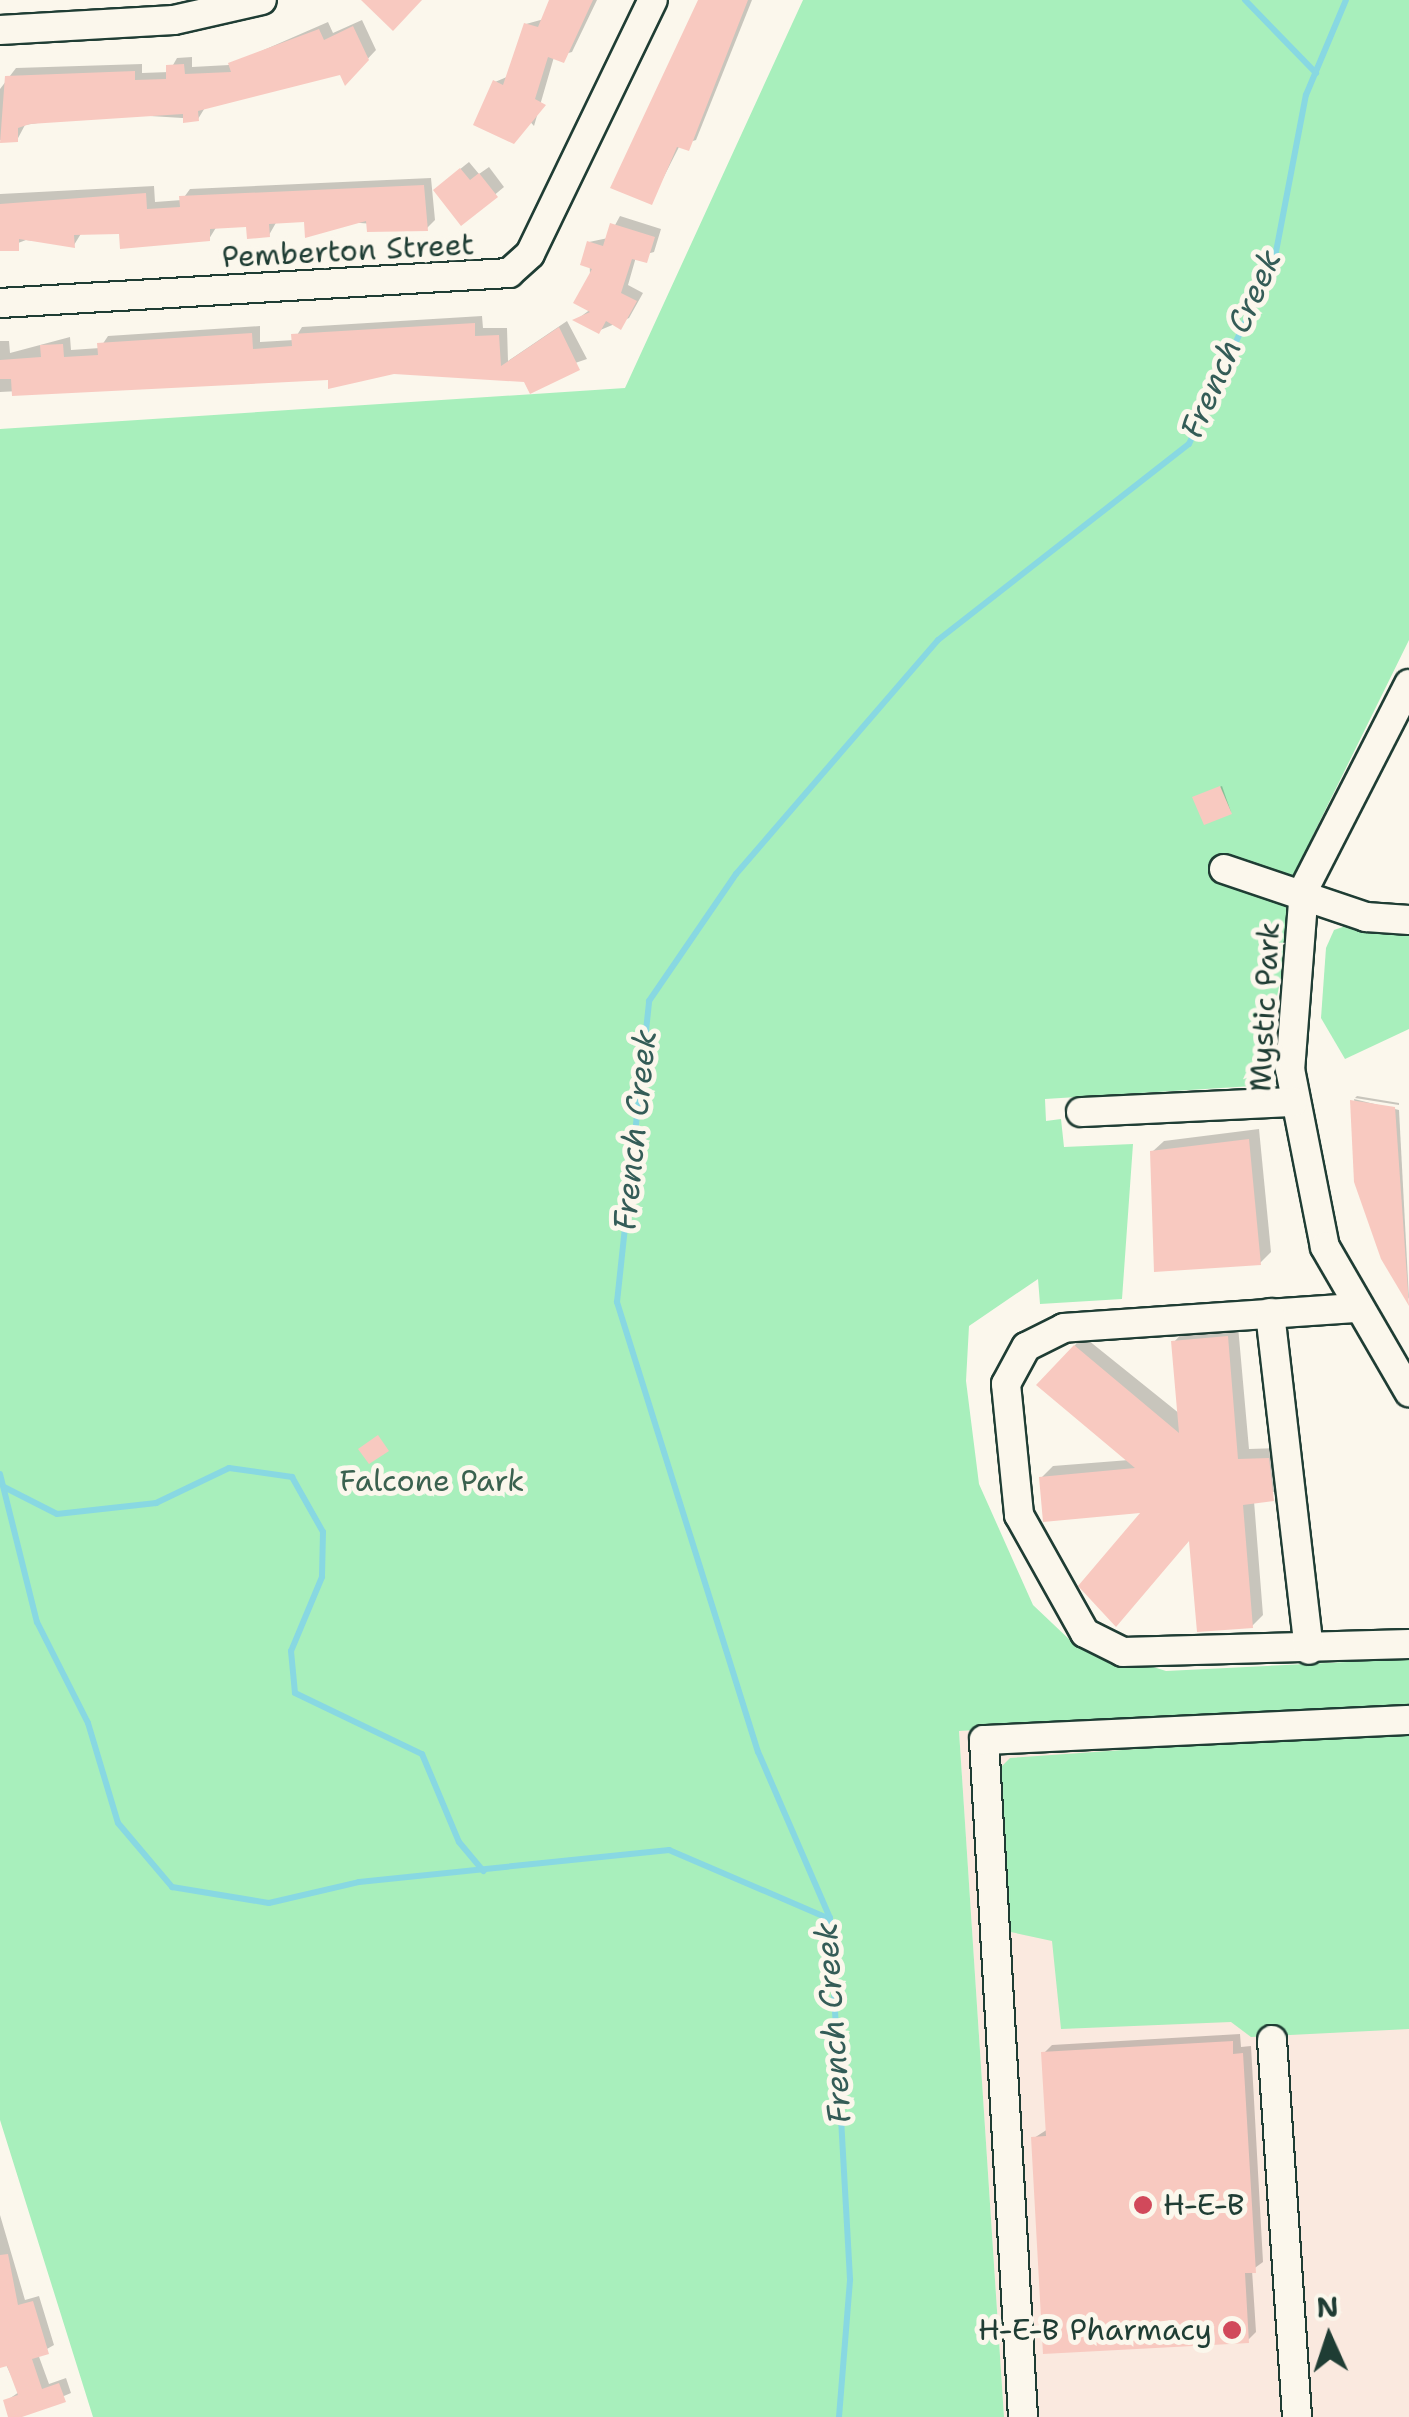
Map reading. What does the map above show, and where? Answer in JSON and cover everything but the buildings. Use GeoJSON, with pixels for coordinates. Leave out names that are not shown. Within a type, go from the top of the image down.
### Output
{"type":"FeatureCollection","features":[{"type":"Feature","properties":{"kind":"street"},"geometry":{"type":"LineString","coordinates":[[0,30],[174,20],[262,0]]}},
{"type":"Feature","properties":{"kind":"street","name":"Pemberton Street"},"geometry":{"type":"LineString","coordinates":[[0,303],[509,273],[530,254],[653,0]]}},
{"type":"Feature","properties":{"kind":"street","name":"Mystic Park"},"geometry":{"type":"LineString","coordinates":[[1409,684],[1304,889],[1292,1102],[1326,1247],[1354,1308],[1409,1392]]}},
{"type":"Feature","properties":{"kind":"street"},"geometry":{"type":"LineString","coordinates":[[1224,868],[1304,889],[1366,917],[1409,920]]}},
{"type":"Feature","properties":{"kind":"street"},"geometry":{"type":"LineString","coordinates":[[1082,1112],[1292,1102]]}},
{"type":"Feature","properties":{"kind":"street"},"geometry":{"type":"LineString","coordinates":[[1354,1308],[1064,1328],[1026,1347],[1006,1384],[1019,1515],[1085,1634],[1123,1652],[1309,1650],[1409,1644]]}},
{"type":"Feature","properties":{"kind":"street"},"geometry":{"type":"LineString","coordinates":[[1270,1313],[1309,1650]]}},
{"type":"Feature","properties":{"kind":"street"},"geometry":{"type":"LineString","coordinates":[[1023,2417],[984,1740],[1409,1720]]}},
{"type":"Feature","properties":{"kind":"street"},"geometry":{"type":"LineString","coordinates":[[1272,2040],[1297,2417]]}},
{"type":"Feature","properties":{"kind":"shaded area"},"geometry":{"type":"Polygon","coordinates":[[[1409,1704],[1409,2417],[1004,2417],[959,1731],[1409,1704]]]}},
{"type":"Feature","properties":{"kind":"green space","name":"Falcone Park"},"geometry":{"type":"Polygon","coordinates":[[[803,0],[1409,0],[1409,640],[1312,837],[1259,1078],[1253,1086],[1045,1099],[1046,1121],[1061,1119],[1064,1147],[1133,1144],[1122,1299],[1040,1304],[1038,1279],[969,1326],[966,1381],[979,1484],[1033,1605],[1071,1641],[1166,1671],[1409,1659],[1409,1704],[959,1731],[1004,2417],[93,2417],[0,2120],[0,429],[625,388],[803,0]]]}},
{"type":"Feature","properties":{"kind":"green space"},"geometry":{"type":"Polygon","coordinates":[[[1357,922],[1409,932],[1409,1029],[1345,1059],[1321,1018],[1326,948],[1334,930],[1357,922]]]}},
{"type":"Feature","properties":{"kind":"green space"},"geometry":{"type":"Polygon","coordinates":[[[1409,1730],[1409,2029],[1251,2037],[1231,2022],[1061,2029],[1052,1941],[1006,1931],[996,1772],[1010,1758],[1409,1730]]]}},
{"type":"Feature","properties":{"kind":"waterway"},"geometry":{"type":"LineString","coordinates":[[1245,0],[1316,73]]}},
{"type":"Feature","properties":{"kind":"waterway","name":"French Creek"},"geometry":{"type":"LineString","coordinates":[[839,2417],[850,2279],[830,1918],[758,1752],[617,1302],[649,1001],[736,874],[938,640],[1189,444],[1275,257],[1306,95],[1346,0]]}},
{"type":"Feature","properties":{"kind":"waterway"},"geometry":{"type":"LineString","coordinates":[[4,1487],[57,1514],[156,1503],[229,1468],[292,1477],[323,1532],[322,1577],[291,1651],[295,1693],[422,1754],[459,1842],[483,1871]]}},
{"type":"Feature","properties":{"kind":"waterway"},"geometry":{"type":"LineString","coordinates":[[0,1474],[37,1622],[88,1723],[118,1823],[172,1887],[269,1903],[359,1882],[669,1850],[828,1918]]}},
{"type":"Feature","properties":{"kind":"place","name":"H-E-B"},"geometry":{"type":"Point","coordinates":[1143,2205]}},
{"type":"Feature","properties":{"kind":"place","name":"H-E-B Pharmacy"},"geometry":{"type":"Point","coordinates":[1232,2330]}}]}
